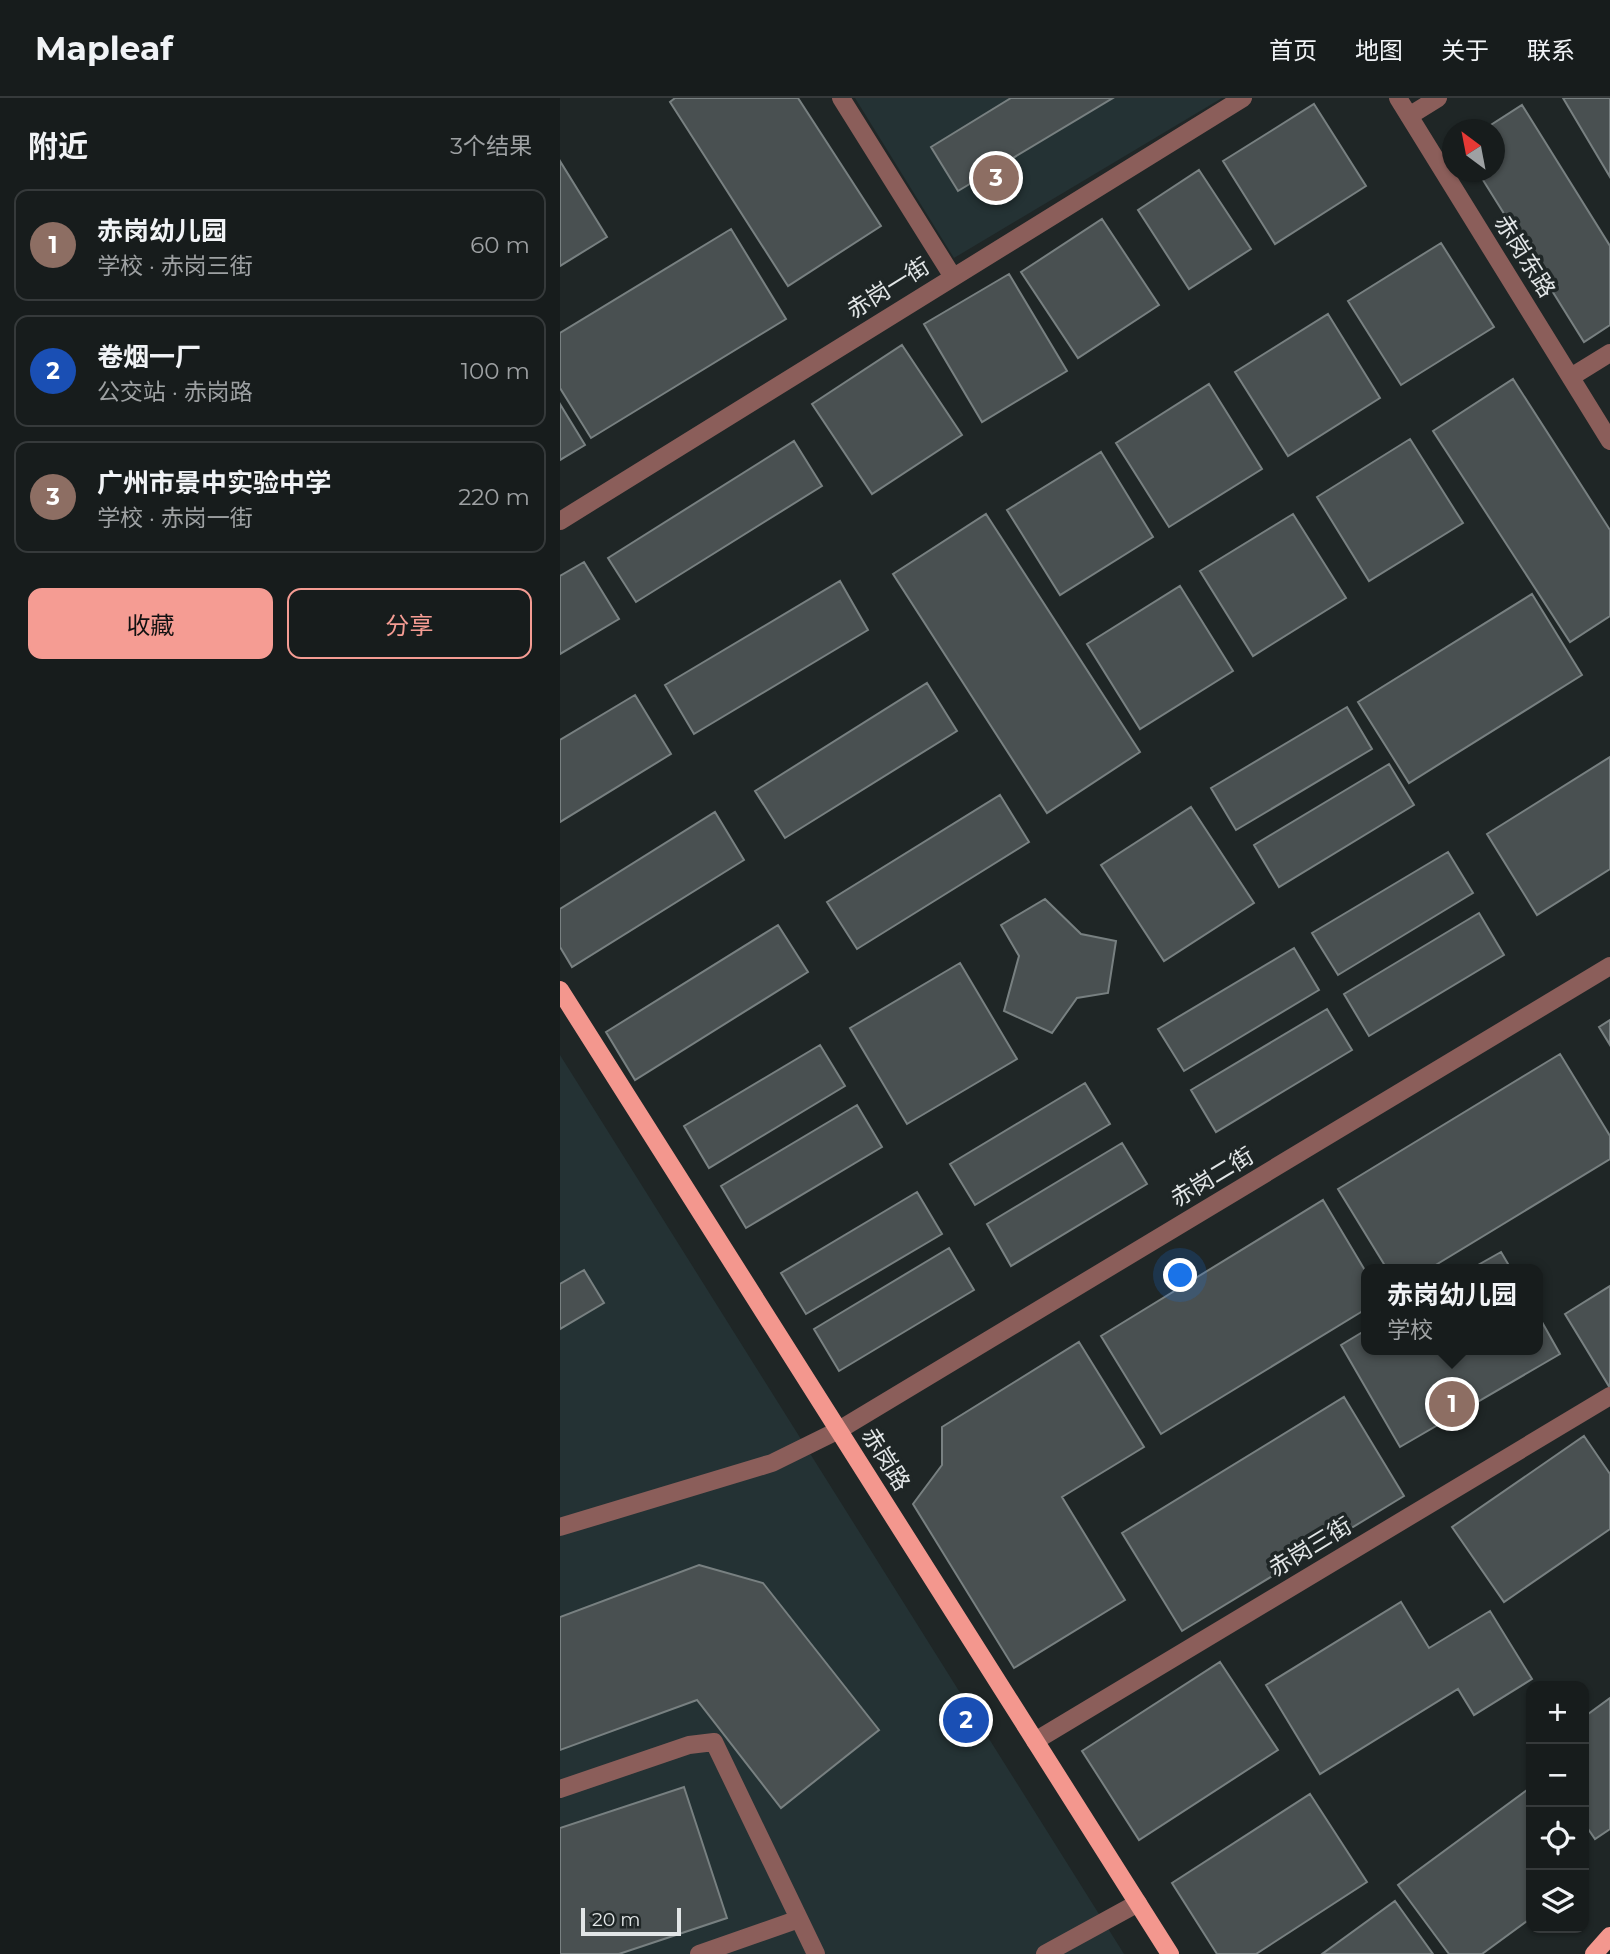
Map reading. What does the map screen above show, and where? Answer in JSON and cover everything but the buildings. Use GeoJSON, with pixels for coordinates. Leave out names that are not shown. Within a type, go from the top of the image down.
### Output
{"type":"FeatureCollection","features":[{"type":"Feature","properties":{"kind":"main road","name":"赤岗路"},"geometry":{"type":"LineString","coordinates":[[560,990],[1170,1954]]}},
{"type":"Feature","properties":{"kind":"main road"},"geometry":{"type":"LineString","coordinates":[[1594,1954],[1610,1936]]}},
{"type":"Feature","properties":{"kind":"street"},"geometry":{"type":"LineString","coordinates":[[841,98],[953,277]]}},
{"type":"Feature","properties":{"kind":"street","name":"赤岗一街"},"geometry":{"type":"LineString","coordinates":[[560,521],[1243,98]]}},
{"type":"Feature","properties":{"kind":"street","name":"赤岗东路"},"geometry":{"type":"LineString","coordinates":[[1398,98],[1610,441]]}},
{"type":"Feature","properties":{"kind":"street"},"geometry":{"type":"LineString","coordinates":[[1409,116],[1438,98]]}},
{"type":"Feature","properties":{"kind":"street"},"geometry":{"type":"LineString","coordinates":[[1571,377],[1610,353]]}},
{"type":"Feature","properties":{"kind":"street","name":"赤岗二街"},"geometry":{"type":"LineString","coordinates":[[560,1527],[772,1464],[839,1430],[1610,966]]}},
{"type":"Feature","properties":{"kind":"street","name":"赤岗三街"},"geometry":{"type":"LineString","coordinates":[[1035,1741],[1610,1396]]}},
{"type":"Feature","properties":{"kind":"street"},"geometry":{"type":"LineString","coordinates":[[560,1789],[689,1745],[714,1742],[816,1954]]}},
{"type":"Feature","properties":{"kind":"street"},"geometry":{"type":"LineString","coordinates":[[1045,1954],[1138,1903]]}},
{"type":"Feature","properties":{"kind":"street"},"geometry":{"type":"LineString","coordinates":[[699,1954],[799,1919]]}},
{"type":"Feature","properties":{"kind":"shaded area"},"geometry":{"type":"Polygon","coordinates":[[[855,98],[1222,98],[954,258],[855,98]]]}},
{"type":"Feature","properties":{"kind":"shaded area"},"geometry":{"type":"Polygon","coordinates":[[[560,1055],[1124,1954],[560,1954],[560,1055]]]}},
{"type":"Feature","properties":{"kind":"place","name":"广州市景中实验中学"},"geometry":{"type":"Point","coordinates":[996,178]}},
{"type":"Feature","properties":{"kind":"place","name":"赤岗幼儿园"},"geometry":{"type":"Point","coordinates":[1452,1404]}},
{"type":"Feature","properties":{"kind":"place","name":"卷烟一厂"},"geometry":{"type":"Point","coordinates":[966,1720]}}]}
